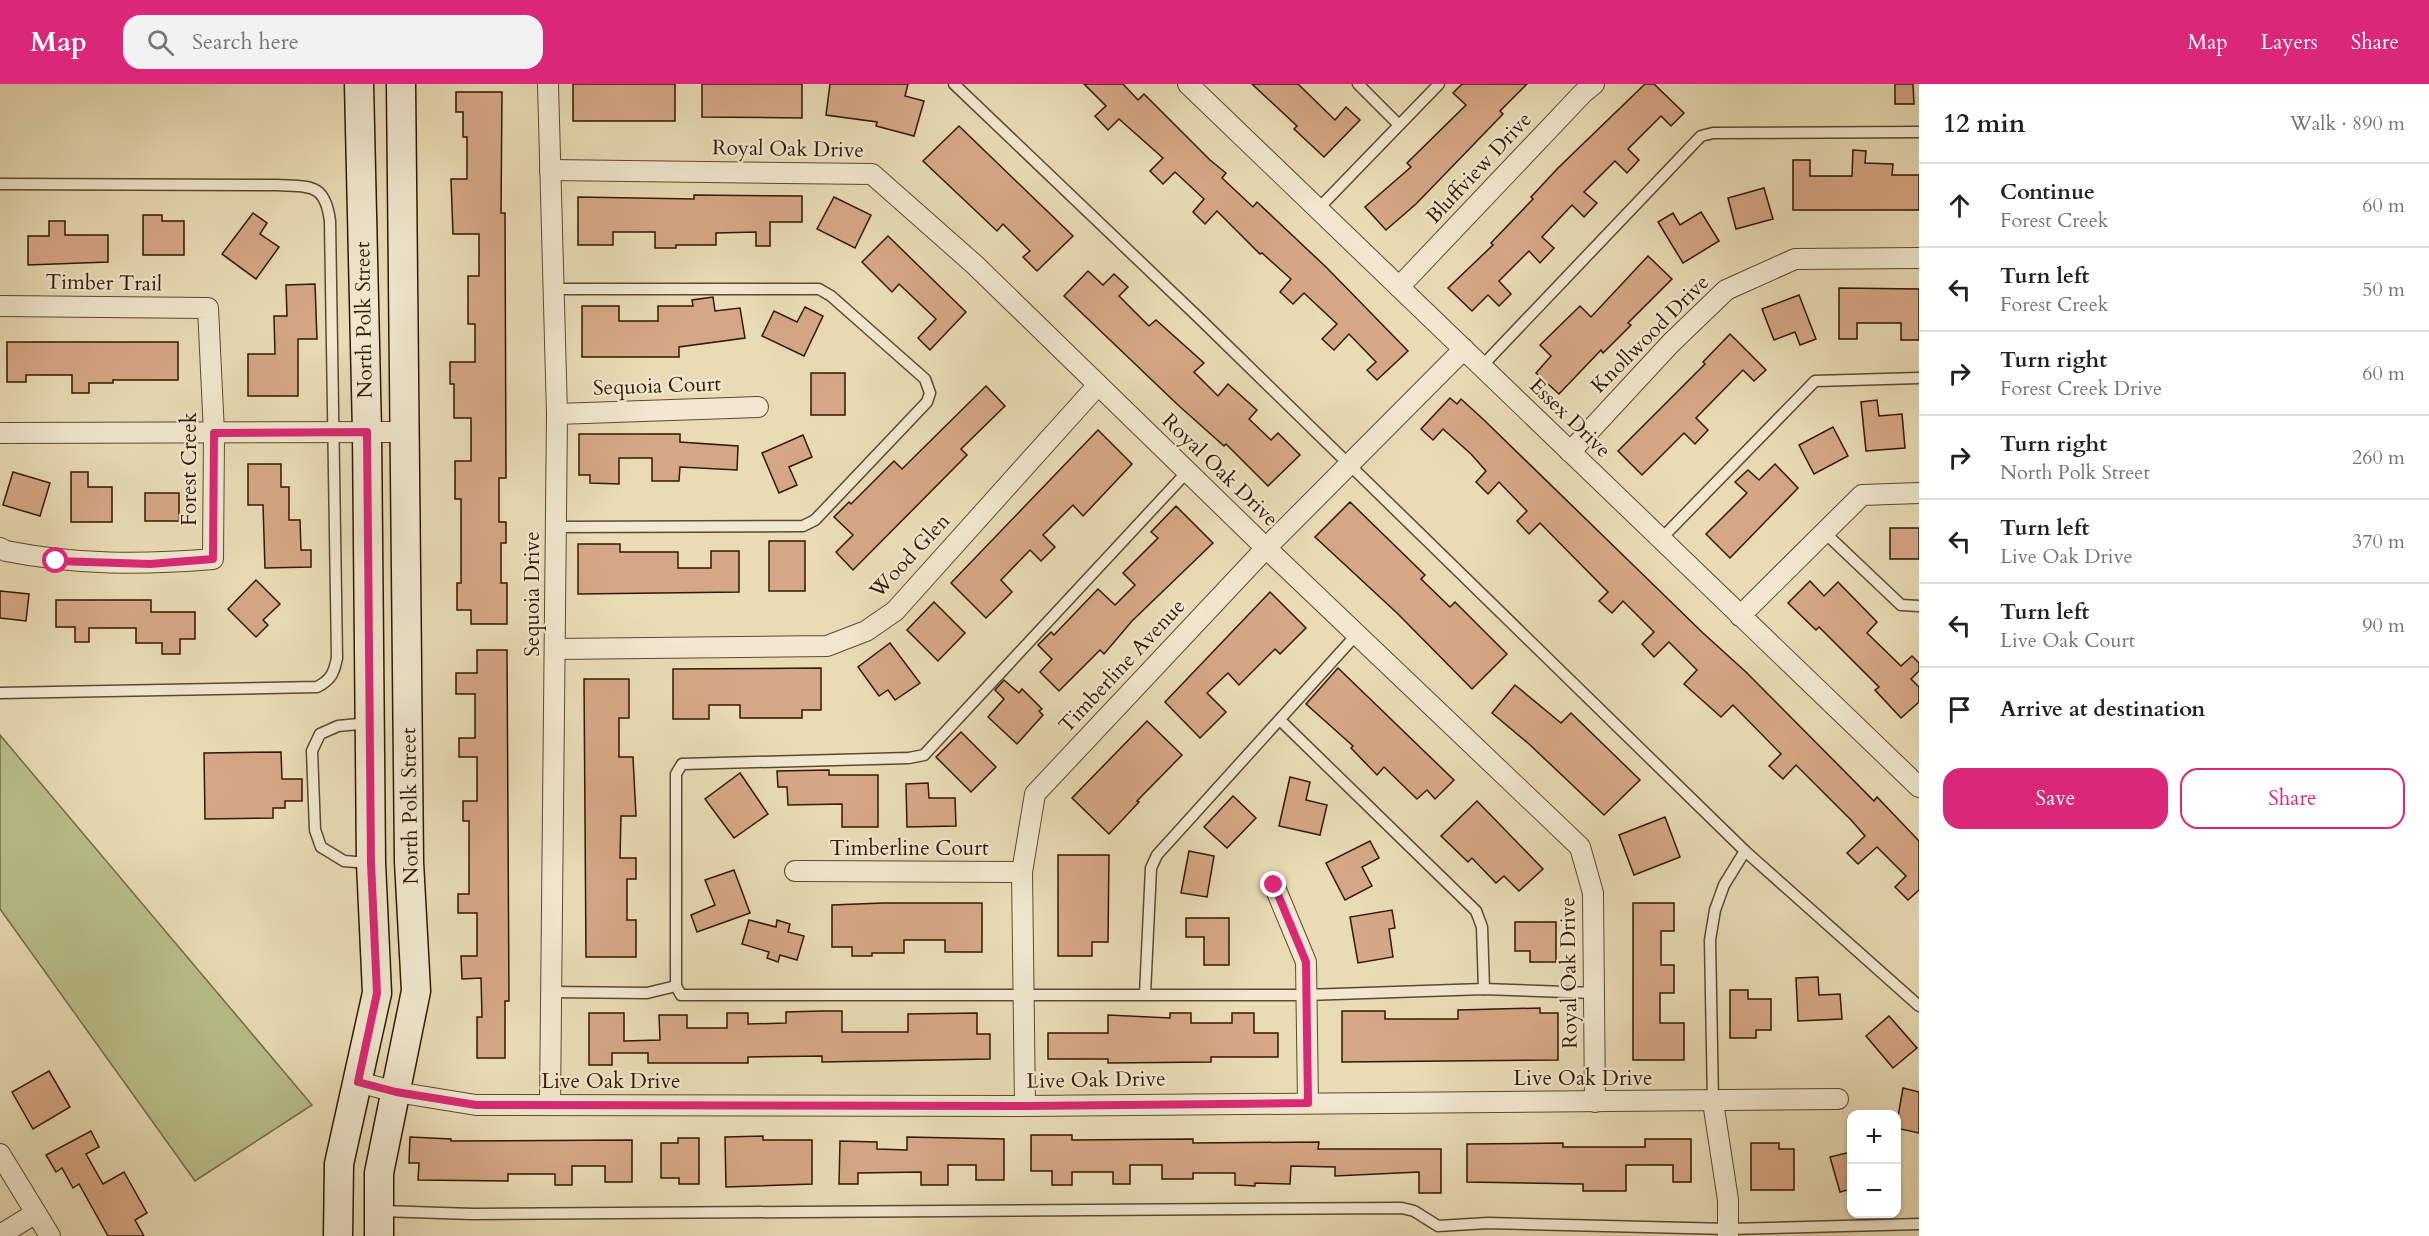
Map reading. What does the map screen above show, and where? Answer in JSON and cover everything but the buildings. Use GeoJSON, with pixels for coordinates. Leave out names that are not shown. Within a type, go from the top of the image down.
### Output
{"type":"FeatureCollection","features":[{"type":"Feature","properties":{"kind":"main road","name":"North Polk Street"},"geometry":{"type":"LineString","coordinates":[[338,1236],[339,1164],[377,993],[371,863],[367,432],[358,84]]}},
{"type":"Feature","properties":{"kind":"main road","name":"North Polk Street"},"geometry":{"type":"LineString","coordinates":[[379,1224],[379,1173],[416,991],[409,862],[401,84]]}},
{"type":"Feature","properties":{"kind":"main road"},"geometry":{"type":"LineString","coordinates":[[371,863],[409,862]]}},
{"type":"Feature","properties":{"kind":"street","name":"Sequoia Drive"},"geometry":{"type":"LineString","coordinates":[[549,84],[557,414],[550,1105]]}},
{"type":"Feature","properties":{"kind":"street","name":"Essex Drive"},"geometry":{"type":"LineString","coordinates":[[1188,84],[1919,787]]}},
{"type":"Feature","properties":{"kind":"street","name":"Bluffview Drive"},"geometry":{"type":"LineString","coordinates":[[1399,287],[1594,84]]}},
{"type":"Feature","properties":{"kind":"street","name":"Royal Oak Drive"},"geometry":{"type":"LineString","coordinates":[[550,170],[873,174],[975,265],[1266,548],[1580,847],[1593,893],[1595,1102]]}},
{"type":"Feature","properties":{"kind":"street","name":"Knollwood Drive"},"geometry":{"type":"LineString","coordinates":[[1570,452],[1671,343],[1726,290],[1795,260],[1919,258]]}},
{"type":"Feature","properties":{"kind":"street","name":"Timber Trail"},"geometry":{"type":"LineString","coordinates":[[0,306],[208,308]]}},
{"type":"Feature","properties":{"kind":"street","name":"Forest Creek"},"geometry":{"type":"LineString","coordinates":[[0,548],[56,561],[150,564],[213,559],[214,433],[208,308]]}},
{"type":"Feature","properties":{"kind":"street","name":"Timberline Avenue"},"geometry":{"type":"LineString","coordinates":[[1025,1106],[1022,872],[1035,794],[1266,548],[1464,349]]}},
{"type":"Feature","properties":{"kind":"street","name":"Wood Glen"},"geometry":{"type":"LineString","coordinates":[[556,650],[827,646],[866,631],[895,610],[1098,385]]}},
{"type":"Feature","properties":{"kind":"street","name":"Sequoia Court"},"geometry":{"type":"LineString","coordinates":[[557,414],[758,407]]}},
{"type":"Feature","properties":{"kind":"street"},"geometry":{"type":"LineString","coordinates":[[0,433],[406,432]]}},
{"type":"Feature","properties":{"kind":"street"},"geometry":{"type":"LineString","coordinates":[[1740,616],[1862,495],[1919,493]]}},
{"type":"Feature","properties":{"kind":"street","name":"Timberline Court"},"geometry":{"type":"LineString","coordinates":[[795,871],[1022,872]]}},
{"type":"Feature","properties":{"kind":"street"},"geometry":{"type":"LineString","coordinates":[[1274,885],[1306,962],[1308,1103]]}},
{"type":"Feature","properties":{"kind":"street","name":"Live Oak Drive"},"geometry":{"type":"LineString","coordinates":[[358,1082],[396,1092],[476,1105],[1025,1106],[1838,1100]]}},
{"type":"Feature","properties":{"kind":"street"},"geometry":{"type":"LineString","coordinates":[[1713,1102],[1728,1200],[1728,1232]]}},
{"type":"Feature","properties":{"kind":"street"},"geometry":{"type":"LineString","coordinates":[[0,1154],[50,1236]]}},
{"type":"Feature","properties":{"kind":"street"},"geometry":{"type":"LineString","coordinates":[[0,1235],[36,1213]]}},
{"type":"Feature","properties":{"kind":"lane"},"geometry":{"type":"LineString","coordinates":[[954,84],[1349,464],[1745,851],[1919,1006]]}},
{"type":"Feature","properties":{"kind":"lane"},"geometry":{"type":"LineString","coordinates":[[1358,84],[1398,124]]}},
{"type":"Feature","properties":{"kind":"lane"},"geometry":{"type":"LineString","coordinates":[[1318,209],[1439,84]]}},
{"type":"Feature","properties":{"kind":"lane"},"geometry":{"type":"LineString","coordinates":[[1482,366],[1701,136],[1713,133],[1919,132]]}},
{"type":"Feature","properties":{"kind":"lane"},"geometry":{"type":"LineString","coordinates":[[0,184],[277,185],[306,187],[320,191],[327,204],[330,221],[337,658],[334,673],[328,682],[317,687],[0,693]]}},
{"type":"Feature","properties":{"kind":"lane"},"geometry":{"type":"LineString","coordinates":[[554,289],[819,289],[831,296],[925,379],[930,393],[927,402],[815,520],[803,526],[557,527]]}},
{"type":"Feature","properties":{"kind":"lane"},"geometry":{"type":"LineString","coordinates":[[1660,540],[1803,390],[1815,381],[1919,378]]}},
{"type":"Feature","properties":{"kind":"lane"},"geometry":{"type":"LineString","coordinates":[[1187,472],[924,755],[909,758],[682,764],[676,774],[676,986],[681,995],[1024,993],[1306,995],[1484,989],[1594,993]]}},
{"type":"Feature","properties":{"kind":"lane"},"geometry":{"type":"LineString","coordinates":[[1824,532],[1901,605],[1919,606]]}},
{"type":"Feature","properties":{"kind":"lane"},"geometry":{"type":"LineString","coordinates":[[1145,994],[1151,868],[1157,855],[1358,634]]}},
{"type":"Feature","properties":{"kind":"lane"},"geometry":{"type":"LineString","coordinates":[[1281,721],[1476,910],[1482,927],[1484,989]]}},
{"type":"Feature","properties":{"kind":"lane"},"geometry":{"type":"LineString","coordinates":[[369,723],[338,726],[320,734],[312,751],[315,830],[321,847],[344,861],[371,863]]}},
{"type":"Feature","properties":{"kind":"lane"},"geometry":{"type":"LineString","coordinates":[[1713,1102],[1710,940],[1715,910],[1725,885],[1745,851]]}},
{"type":"Feature","properties":{"kind":"lane"},"geometry":{"type":"LineString","coordinates":[[552,992],[647,993],[676,986]]}},
{"type":"Feature","properties":{"kind":"lane"},"geometry":{"type":"LineString","coordinates":[[379,1224],[485,1214],[1402,1208],[1413,1211],[1438,1226],[1488,1223],[1728,1232],[1919,1224]]}},
{"type":"Feature","properties":{"kind":"green space"},"geometry":{"type":"Polygon","coordinates":[[[0,735],[312,1105],[195,1181],[0,909],[0,735]]]}},
{"type":"Feature","properties":{"kind":"route"},"geometry":{"type":"LineString","coordinates":[[56,561],[150,564],[213,559],[214,433],[367,432],[371,863],[377,993],[358,1082],[396,1092],[476,1105],[1025,1106],[1308,1103],[1306,962],[1274,885]]}}]}
